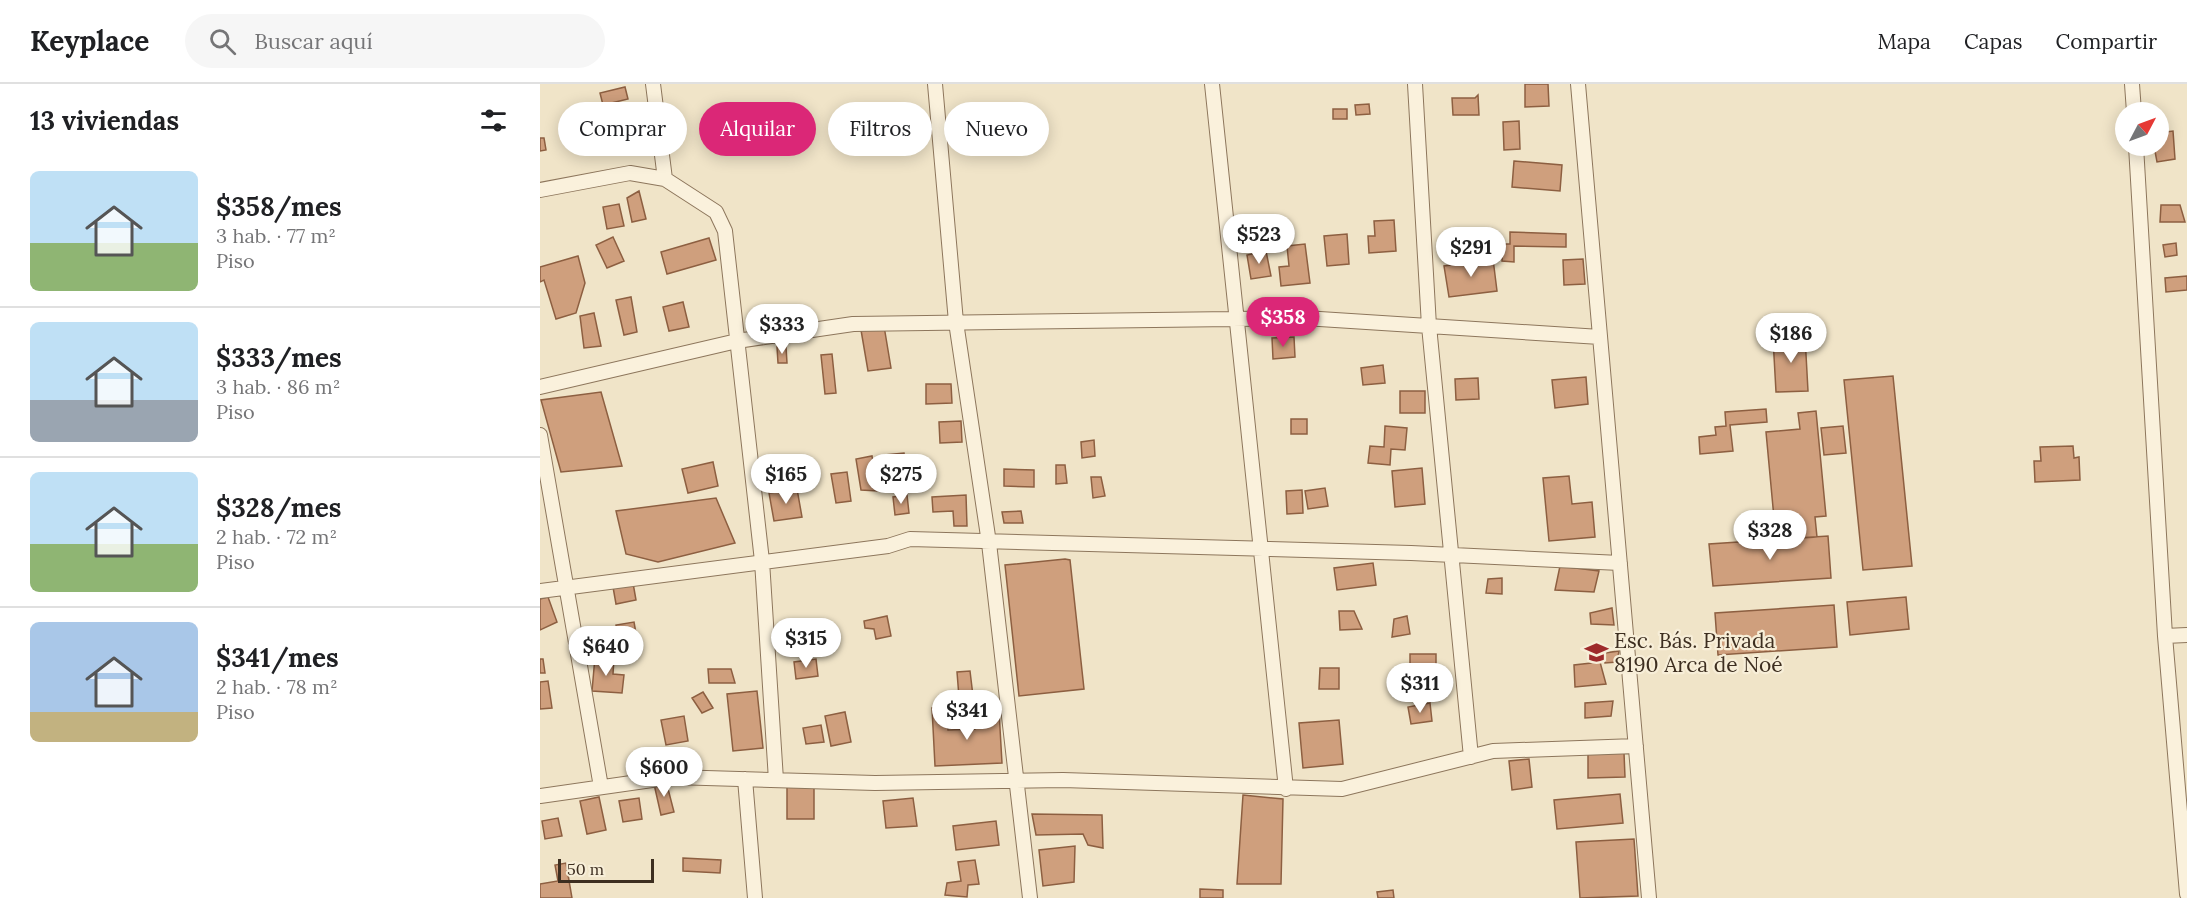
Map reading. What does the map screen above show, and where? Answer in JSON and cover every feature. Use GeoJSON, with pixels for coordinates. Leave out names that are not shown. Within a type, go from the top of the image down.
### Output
{"type":"FeatureCollection","features":[{"type":"Feature","properties":{"kind":"street"},"geometry":{"type":"LineString","coordinates":[[654,84],[665,179]]}},
{"type":"Feature","properties":{"kind":"street"},"geometry":{"type":"LineString","coordinates":[[935,84],[956,322],[989,543],[1030,898]]}},
{"type":"Feature","properties":{"kind":"street"},"geometry":{"type":"LineString","coordinates":[[1212,84],[1286,789]]}},
{"type":"Feature","properties":{"kind":"street"},"geometry":{"type":"LineString","coordinates":[[1415,84],[1429,326],[1471,757]]}},
{"type":"Feature","properties":{"kind":"street"},"geometry":{"type":"LineString","coordinates":[[1578,84],[1649,898]]}},
{"type":"Feature","properties":{"kind":"street"},"geometry":{"type":"LineString","coordinates":[[2132,84],[2133,102]]}},
{"type":"Feature","properties":{"kind":"street"},"geometry":{"type":"LineString","coordinates":[[2137,156],[2165,636],[2187,894]]}},
{"type":"Feature","properties":{"kind":"street"},"geometry":{"type":"LineString","coordinates":[[540,190],[630,173],[665,179],[716,212],[725,231],[762,561],[776,780]]}},
{"type":"Feature","properties":{"kind":"street"},"geometry":{"type":"LineString","coordinates":[[540,387],[737,341],[854,324],[1304,318],[1600,338]]}},
{"type":"Feature","properties":{"kind":"street"},"geometry":{"type":"LineString","coordinates":[[540,435],[601,787]]}},
{"type":"Feature","properties":{"kind":"street"},"geometry":{"type":"LineString","coordinates":[[540,591],[888,546],[910,539],[1620,562]]}},
{"type":"Feature","properties":{"kind":"street"},"geometry":{"type":"LineString","coordinates":[[2165,636],[2187,635]]}},
{"type":"Feature","properties":{"kind":"street"},"geometry":{"type":"LineString","coordinates":[[540,796],[673,777],[876,783],[1016,780],[1342,789],[1493,751],[1636,746]]}},
{"type":"Feature","properties":{"kind":"street"},"geometry":{"type":"LineString","coordinates":[[745,779],[754,898]]}},
{"type":"Feature","properties":{"kind":"building"},"geometry":{"type":"Polygon","coordinates":[[[1525,84],[1548,84],[1549,106],[1525,107],[1525,84]]]}},
{"type":"Feature","properties":{"kind":"building"},"geometry":{"type":"Polygon","coordinates":[[[625,87],[628,99],[602,102],[600,93],[625,87]]]}},
{"type":"Feature","properties":{"kind":"building"},"geometry":{"type":"Polygon","coordinates":[[[1478,95],[1479,115],[1453,115],[1452,98],[1475,98],[1478,95]]]}},
{"type":"Feature","properties":{"kind":"building"},"geometry":{"type":"Polygon","coordinates":[[[1369,104],[1370,114],[1356,115],[1355,105],[1369,104]]]}},
{"type":"Feature","properties":{"kind":"building"},"geometry":{"type":"Polygon","coordinates":[[[1333,109],[1347,109],[1347,119],[1333,119],[1333,109]]]}},
{"type":"Feature","properties":{"kind":"building"},"geometry":{"type":"Polygon","coordinates":[[[1519,121],[1520,149],[1504,150],[1503,122],[1519,121]]]}},
{"type":"Feature","properties":{"kind":"building"},"geometry":{"type":"Polygon","coordinates":[[[2173,131],[2175,159],[2157,162],[2156,156],[2169,156],[2169,132],[2173,131]]]}},
{"type":"Feature","properties":{"kind":"building"},"geometry":{"type":"Polygon","coordinates":[[[540,138],[544,138],[546,150],[540,151],[540,138]]]}},
{"type":"Feature","properties":{"kind":"building"},"geometry":{"type":"Polygon","coordinates":[[[1514,161],[1562,165],[1560,191],[1512,187],[1514,161]]]}},
{"type":"Feature","properties":{"kind":"building"},"geometry":{"type":"Polygon","coordinates":[[[639,191],[646,219],[632,222],[627,198],[639,191]]]}},
{"type":"Feature","properties":{"kind":"building"},"geometry":{"type":"Polygon","coordinates":[[[619,204],[624,226],[607,229],[603,207],[619,204]]]}},
{"type":"Feature","properties":{"kind":"building"},"geometry":{"type":"Polygon","coordinates":[[[2161,205],[2180,205],[2185,222],[2160,222],[2161,205]]]}},
{"type":"Feature","properties":{"kind":"building"},"geometry":{"type":"Polygon","coordinates":[[[1394,220],[1396,251],[1369,253],[1368,236],[1375,236],[1374,221],[1394,220]]]}},
{"type":"Feature","properties":{"kind":"building"},"geometry":{"type":"Polygon","coordinates":[[[1510,232],[1566,234],[1566,247],[1514,246],[1514,262],[1502,261],[1503,244],[1510,244],[1510,232]]]}},
{"type":"Feature","properties":{"kind":"building"},"geometry":{"type":"Polygon","coordinates":[[[1347,234],[1349,264],[1327,266],[1324,236],[1347,234]]]}},
{"type":"Feature","properties":{"kind":"building"},"geometry":{"type":"Polygon","coordinates":[[[613,237],[624,261],[607,268],[596,245],[613,237]]]}},
{"type":"Feature","properties":{"kind":"building"},"geometry":{"type":"Polygon","coordinates":[[[709,238],[716,260],[667,274],[661,252],[709,238]]]}},
{"type":"Feature","properties":{"kind":"building"},"geometry":{"type":"Polygon","coordinates":[[[2176,243],[2177,255],[2165,257],[2163,245],[2176,243]]]}},
{"type":"Feature","properties":{"kind":"building"},"geometry":{"type":"Polygon","coordinates":[[[1305,244],[1310,283],[1281,286],[1279,267],[1289,266],[1287,246],[1305,244]]]}},
{"type":"Feature","properties":{"kind":"building"},"geometry":{"type":"Polygon","coordinates":[[[1266,251],[1271,276],[1251,279],[1247,255],[1266,251]]]}},
{"type":"Feature","properties":{"kind":"building"},"geometry":{"type":"Polygon","coordinates":[[[578,256],[585,283],[576,313],[556,319],[544,280],[540,282],[540,267],[578,256]]]}},
{"type":"Feature","properties":{"kind":"building"},"geometry":{"type":"Polygon","coordinates":[[[1493,259],[1497,291],[1449,297],[1444,266],[1493,259]]]}},
{"type":"Feature","properties":{"kind":"building"},"geometry":{"type":"Polygon","coordinates":[[[1583,259],[1585,284],[1564,285],[1563,260],[1583,259]]]}},
{"type":"Feature","properties":{"kind":"building"},"geometry":{"type":"Polygon","coordinates":[[[2187,276],[2187,290],[2166,292],[2165,278],[2187,276]]]}},
{"type":"Feature","properties":{"kind":"building"},"geometry":{"type":"Polygon","coordinates":[[[631,297],[637,332],[624,335],[616,300],[631,297]]]}},
{"type":"Feature","properties":{"kind":"building"},"geometry":{"type":"Polygon","coordinates":[[[683,302],[689,327],[669,331],[663,307],[683,302]]]}},
{"type":"Feature","properties":{"kind":"building"},"geometry":{"type":"Polygon","coordinates":[[[594,313],[601,346],[584,348],[580,316],[594,313]]]}},
{"type":"Feature","properties":{"kind":"building"},"geometry":{"type":"Polygon","coordinates":[[[884,326],[891,368],[868,371],[861,330],[884,326]]]}},
{"type":"Feature","properties":{"kind":"building"},"geometry":{"type":"Polygon","coordinates":[[[1805,336],[1808,391],[1776,392],[1773,338],[1805,336]]]}},
{"type":"Feature","properties":{"kind":"building"},"geometry":{"type":"Polygon","coordinates":[[[1294,337],[1295,357],[1273,359],[1272,338],[1294,337]]]}},
{"type":"Feature","properties":{"kind":"building"},"geometry":{"type":"Polygon","coordinates":[[[777,347],[786,347],[787,363],[778,363],[777,347]]]}},
{"type":"Feature","properties":{"kind":"building"},"geometry":{"type":"Polygon","coordinates":[[[832,354],[836,393],[825,394],[821,355],[832,354]]]}},
{"type":"Feature","properties":{"kind":"building"},"geometry":{"type":"Polygon","coordinates":[[[1383,365],[1385,383],[1363,385],[1361,368],[1383,365]]]}},
{"type":"Feature","properties":{"kind":"building"},"geometry":{"type":"Polygon","coordinates":[[[1893,376],[1912,566],[1863,570],[1844,380],[1893,376]]]}},
{"type":"Feature","properties":{"kind":"building"},"geometry":{"type":"Polygon","coordinates":[[[1586,377],[1588,404],[1555,408],[1552,380],[1586,377]]]}},
{"type":"Feature","properties":{"kind":"building"},"geometry":{"type":"Polygon","coordinates":[[[1478,378],[1479,399],[1456,400],[1455,379],[1478,378]]]}},
{"type":"Feature","properties":{"kind":"building"},"geometry":{"type":"Polygon","coordinates":[[[926,384],[951,384],[952,403],[926,404],[926,384]]]}},
{"type":"Feature","properties":{"kind":"building"},"geometry":{"type":"Polygon","coordinates":[[[1400,391],[1425,391],[1425,413],[1400,413],[1400,391]]]}},
{"type":"Feature","properties":{"kind":"building"},"geometry":{"type":"Polygon","coordinates":[[[601,392],[622,466],[561,472],[541,400],[601,392]]]}},
{"type":"Feature","properties":{"kind":"building"},"geometry":{"type":"Polygon","coordinates":[[[1766,409],[1767,422],[1730,425],[1733,451],[1700,454],[1699,437],[1716,435],[1715,427],[1726,426],[1725,412],[1766,409]]]}},
{"type":"Feature","properties":{"kind":"building"},"geometry":{"type":"Polygon","coordinates":[[[1816,411],[1826,516],[1815,517],[1817,537],[1802,538],[1800,516],[1774,518],[1766,432],[1800,429],[1798,413],[1816,411]]]}},
{"type":"Feature","properties":{"kind":"building"},"geometry":{"type":"Polygon","coordinates":[[[1291,419],[1307,419],[1307,434],[1291,434],[1291,419]]]}},
{"type":"Feature","properties":{"kind":"building"},"geometry":{"type":"Polygon","coordinates":[[[961,421],[962,442],[940,443],[939,422],[961,421]]]}},
{"type":"Feature","properties":{"kind":"building"},"geometry":{"type":"Polygon","coordinates":[[[1385,426],[1407,428],[1405,450],[1391,449],[1390,465],[1368,463],[1370,446],[1384,447],[1385,426]]]}},
{"type":"Feature","properties":{"kind":"building"},"geometry":{"type":"Polygon","coordinates":[[[1843,426],[1846,453],[1824,455],[1821,428],[1843,426]]]}},
{"type":"Feature","properties":{"kind":"building"},"geometry":{"type":"Polygon","coordinates":[[[1094,440],[1095,456],[1082,458],[1081,442],[1094,440]]]}},
{"type":"Feature","properties":{"kind":"building"},"geometry":{"type":"Polygon","coordinates":[[[2073,446],[2074,458],[2079,457],[2080,480],[2035,482],[2034,461],[2041,461],[2040,447],[2073,446]]]}},
{"type":"Feature","properties":{"kind":"building"},"geometry":{"type":"Polygon","coordinates":[[[904,453],[907,475],[888,478],[885,455],[904,453]]]}},
{"type":"Feature","properties":{"kind":"building"},"geometry":{"type":"Polygon","coordinates":[[[872,456],[878,491],[861,490],[856,459],[872,456]]]}},
{"type":"Feature","properties":{"kind":"building"},"geometry":{"type":"Polygon","coordinates":[[[713,462],[718,486],[688,493],[682,469],[713,462]]]}},
{"type":"Feature","properties":{"kind":"building"},"geometry":{"type":"Polygon","coordinates":[[[1056,465],[1065,465],[1067,483],[1056,484],[1056,465]]]}},
{"type":"Feature","properties":{"kind":"building"},"geometry":{"type":"Polygon","coordinates":[[[1422,468],[1425,504],[1395,507],[1392,471],[1422,468]]]}},
{"type":"Feature","properties":{"kind":"building"},"geometry":{"type":"Polygon","coordinates":[[[1004,469],[1034,470],[1034,487],[1004,486],[1004,469]]]}},
{"type":"Feature","properties":{"kind":"building"},"geometry":{"type":"Polygon","coordinates":[[[847,472],[851,501],[836,503],[831,474],[847,472]]]}},
{"type":"Feature","properties":{"kind":"building"},"geometry":{"type":"Polygon","coordinates":[[[1569,476],[1572,504],[1592,502],[1595,537],[1549,541],[1543,478],[1569,476]]]}},
{"type":"Feature","properties":{"kind":"building"},"geometry":{"type":"Polygon","coordinates":[[[1091,477],[1101,477],[1105,496],[1093,498],[1091,477]]]}},
{"type":"Feature","properties":{"kind":"building"},"geometry":{"type":"Polygon","coordinates":[[[1325,488],[1328,506],[1308,509],[1305,491],[1325,488]]]}},
{"type":"Feature","properties":{"kind":"building"},"geometry":{"type":"Polygon","coordinates":[[[797,489],[802,517],[774,521],[769,493],[797,489]]]}},
{"type":"Feature","properties":{"kind":"building"},"geometry":{"type":"Polygon","coordinates":[[[1302,490],[1303,513],[1287,514],[1286,491],[1302,490]]]}},
{"type":"Feature","properties":{"kind":"building"},"geometry":{"type":"Polygon","coordinates":[[[907,495],[909,513],[895,515],[893,497],[907,495]]]}},
{"type":"Feature","properties":{"kind":"building"},"geometry":{"type":"Polygon","coordinates":[[[966,495],[967,526],[954,526],[953,511],[933,512],[932,497],[966,495]]]}},
{"type":"Feature","properties":{"kind":"building"},"geometry":{"type":"Polygon","coordinates":[[[716,498],[735,543],[658,562],[626,554],[616,511],[716,498]]]}},
{"type":"Feature","properties":{"kind":"building"},"geometry":{"type":"Polygon","coordinates":[[[1021,511],[1023,523],[1004,523],[1002,512],[1021,511]]]}},
{"type":"Feature","properties":{"kind":"building"},"geometry":{"type":"Polygon","coordinates":[[[1828,536],[1831,578],[1713,586],[1709,544],[1828,536]]]}},
{"type":"Feature","properties":{"kind":"building"},"geometry":{"type":"Polygon","coordinates":[[[1070,560],[1084,689],[1019,696],[1005,565],[1070,560]]]}},
{"type":"Feature","properties":{"kind":"building"},"geometry":{"type":"Polygon","coordinates":[[[1373,563],[1376,585],[1337,590],[1334,568],[1373,563]]]}},
{"type":"Feature","properties":{"kind":"building"},"geometry":{"type":"Polygon","coordinates":[[[1560,566],[1599,571],[1594,592],[1555,590],[1560,566]]]}},
{"type":"Feature","properties":{"kind":"building"},"geometry":{"type":"Polygon","coordinates":[[[1502,578],[1502,594],[1486,593],[1488,579],[1502,578]]]}},
{"type":"Feature","properties":{"kind":"building"},"geometry":{"type":"Polygon","coordinates":[[[633,583],[636,600],[616,604],[613,587],[633,583]]]}},
{"type":"Feature","properties":{"kind":"building"},"geometry":{"type":"Polygon","coordinates":[[[548,597],[557,622],[540,630],[540,599],[548,597]]]}},
{"type":"Feature","properties":{"kind":"building"},"geometry":{"type":"Polygon","coordinates":[[[1906,597],[1909,629],[1850,635],[1847,602],[1906,597]]]}},
{"type":"Feature","properties":{"kind":"building"},"geometry":{"type":"Polygon","coordinates":[[[1834,605],[1837,647],[1718,655],[1715,613],[1834,605]]]}},
{"type":"Feature","properties":{"kind":"building"},"geometry":{"type":"Polygon","coordinates":[[[1612,608],[1614,625],[1591,624],[1590,613],[1612,608]]]}},
{"type":"Feature","properties":{"kind":"building"},"geometry":{"type":"Polygon","coordinates":[[[1339,611],[1354,611],[1362,629],[1340,630],[1339,611]]]}},
{"type":"Feature","properties":{"kind":"building"},"geometry":{"type":"Polygon","coordinates":[[[887,616],[891,636],[876,639],[874,629],[865,628],[864,621],[887,616]]]}},
{"type":"Feature","properties":{"kind":"building"},"geometry":{"type":"Polygon","coordinates":[[[1407,616],[1410,634],[1392,637],[1394,619],[1407,616]]]}},
{"type":"Feature","properties":{"kind":"building"},"geometry":{"type":"Polygon","coordinates":[[[634,622],[638,645],[620,648],[616,625],[634,622]]]}},
{"type":"Feature","properties":{"kind":"building"},"geometry":{"type":"Polygon","coordinates":[[[1619,651],[1617,662],[1605,663],[1605,653],[1619,651]]]}},
{"type":"Feature","properties":{"kind":"building"},"geometry":{"type":"Polygon","coordinates":[[[1410,654],[1436,654],[1436,674],[1410,674],[1410,654]]]}},
{"type":"Feature","properties":{"kind":"building"},"geometry":{"type":"Polygon","coordinates":[[[595,657],[614,658],[613,674],[624,675],[622,693],[592,691],[595,657]]]}},
{"type":"Feature","properties":{"kind":"building"},"geometry":{"type":"Polygon","coordinates":[[[540,659],[543,659],[545,673],[540,673],[540,659]]]}},
{"type":"Feature","properties":{"kind":"building"},"geometry":{"type":"Polygon","coordinates":[[[816,659],[818,676],[796,679],[794,662],[816,659]]]}},
{"type":"Feature","properties":{"kind":"building"},"geometry":{"type":"Polygon","coordinates":[[[1600,662],[1606,684],[1575,687],[1574,665],[1600,662]]]}},
{"type":"Feature","properties":{"kind":"building"},"geometry":{"type":"Polygon","coordinates":[[[1320,668],[1339,668],[1339,689],[1319,689],[1320,668]]]}},
{"type":"Feature","properties":{"kind":"building"},"geometry":{"type":"Polygon","coordinates":[[[708,669],[731,669],[735,683],[709,683],[708,669]]]}},
{"type":"Feature","properties":{"kind":"building"},"geometry":{"type":"Polygon","coordinates":[[[970,671],[973,696],[959,697],[957,672],[970,671]]]}},
{"type":"Feature","properties":{"kind":"building"},"geometry":{"type":"Polygon","coordinates":[[[548,681],[552,708],[540,709],[540,682],[548,681]]]}},
{"type":"Feature","properties":{"kind":"building"},"geometry":{"type":"Polygon","coordinates":[[[757,691],[763,748],[733,751],[727,694],[757,691]]]}},
{"type":"Feature","properties":{"kind":"building"},"geometry":{"type":"Polygon","coordinates":[[[703,692],[713,708],[702,713],[692,698],[703,692]]]}},
{"type":"Feature","properties":{"kind":"building"},"geometry":{"type":"Polygon","coordinates":[[[1613,701],[1611,716],[1585,718],[1585,703],[1613,701]]]}},
{"type":"Feature","properties":{"kind":"building"},"geometry":{"type":"Polygon","coordinates":[[[1430,703],[1432,721],[1411,724],[1408,707],[1430,703]]]}},
{"type":"Feature","properties":{"kind":"building"},"geometry":{"type":"Polygon","coordinates":[[[932,708],[946,708],[948,730],[975,729],[979,712],[999,711],[1002,763],[935,766],[932,708]]]}},
{"type":"Feature","properties":{"kind":"building"},"geometry":{"type":"Polygon","coordinates":[[[845,712],[851,742],[831,746],[825,716],[845,712]]]}},
{"type":"Feature","properties":{"kind":"building"},"geometry":{"type":"Polygon","coordinates":[[[684,716],[688,741],[666,745],[661,720],[684,716]]]}},
{"type":"Feature","properties":{"kind":"building"},"geometry":{"type":"Polygon","coordinates":[[[1339,720],[1343,764],[1303,768],[1299,723],[1339,720]]]}},
{"type":"Feature","properties":{"kind":"building"},"geometry":{"type":"Polygon","coordinates":[[[821,725],[824,742],[806,744],[803,728],[821,725]]]}},
{"type":"Feature","properties":{"kind":"building"},"geometry":{"type":"Polygon","coordinates":[[[1588,753],[1624,753],[1625,777],[1588,778],[1588,753]]]}},
{"type":"Feature","properties":{"kind":"building"},"geometry":{"type":"Polygon","coordinates":[[[1529,759],[1532,787],[1512,790],[1509,761],[1529,759]]]}},
{"type":"Feature","properties":{"kind":"building"},"geometry":{"type":"Polygon","coordinates":[[[666,781],[674,812],[661,815],[654,784],[666,781]]]}},
{"type":"Feature","properties":{"kind":"building"},"geometry":{"type":"Polygon","coordinates":[[[787,785],[814,785],[814,819],[787,819],[787,785]]]}},
{"type":"Feature","properties":{"kind":"building"},"geometry":{"type":"Polygon","coordinates":[[[1620,794],[1623,823],[1557,829],[1554,800],[1620,794]]]}},
{"type":"Feature","properties":{"kind":"building"},"geometry":{"type":"Polygon","coordinates":[[[1243,795],[1283,799],[1281,884],[1237,884],[1243,795]]]}},
{"type":"Feature","properties":{"kind":"building"},"geometry":{"type":"Polygon","coordinates":[[[599,797],[606,830],[587,834],[580,801],[599,797]]]}},
{"type":"Feature","properties":{"kind":"building"},"geometry":{"type":"Polygon","coordinates":[[[639,798],[642,819],[623,822],[619,801],[639,798]]]}},
{"type":"Feature","properties":{"kind":"building"},"geometry":{"type":"Polygon","coordinates":[[[913,798],[917,826],[886,828],[883,801],[913,798]]]}},
{"type":"Feature","properties":{"kind":"building"},"geometry":{"type":"Polygon","coordinates":[[[1032,814],[1102,815],[1103,848],[1088,845],[1083,834],[1036,835],[1032,814]]]}},
{"type":"Feature","properties":{"kind":"building"},"geometry":{"type":"Polygon","coordinates":[[[558,818],[562,836],[545,839],[542,821],[558,818]]]}},
{"type":"Feature","properties":{"kind":"building"},"geometry":{"type":"Polygon","coordinates":[[[996,821],[999,845],[956,850],[953,826],[996,821]]]}},
{"type":"Feature","properties":{"kind":"building"},"geometry":{"type":"Polygon","coordinates":[[[1634,839],[1638,896],[1580,898],[1576,842],[1634,839]]]}},
{"type":"Feature","properties":{"kind":"building"},"geometry":{"type":"Polygon","coordinates":[[[1075,846],[1074,882],[1043,886],[1039,850],[1075,846]]]}},
{"type":"Feature","properties":{"kind":"building"},"geometry":{"type":"Polygon","coordinates":[[[683,858],[721,860],[720,873],[683,871],[683,858]]]}},
{"type":"Feature","properties":{"kind":"building"},"geometry":{"type":"Polygon","coordinates":[[[975,860],[979,884],[968,885],[967,897],[945,895],[947,883],[961,881],[958,862],[975,860]]]}},
{"type":"Feature","properties":{"kind":"building"},"geometry":{"type":"Polygon","coordinates":[[[566,863],[572,898],[540,898],[540,884],[558,881],[555,865],[566,863]]]}},
{"type":"Feature","properties":{"kind":"building"},"geometry":{"type":"Polygon","coordinates":[[[1200,889],[1223,890],[1223,898],[1200,898],[1200,889]]]}},
{"type":"Feature","properties":{"kind":"building"},"geometry":{"type":"Polygon","coordinates":[[[1393,890],[1394,898],[1378,898],[1377,892],[1393,890]]]}},
{"type":"Feature","properties":{"kind":"place","name":"Esc. Bás. Privada 8190 Arca de Noé"},"geometry":{"type":"Point","coordinates":[1596,652]}}]}
